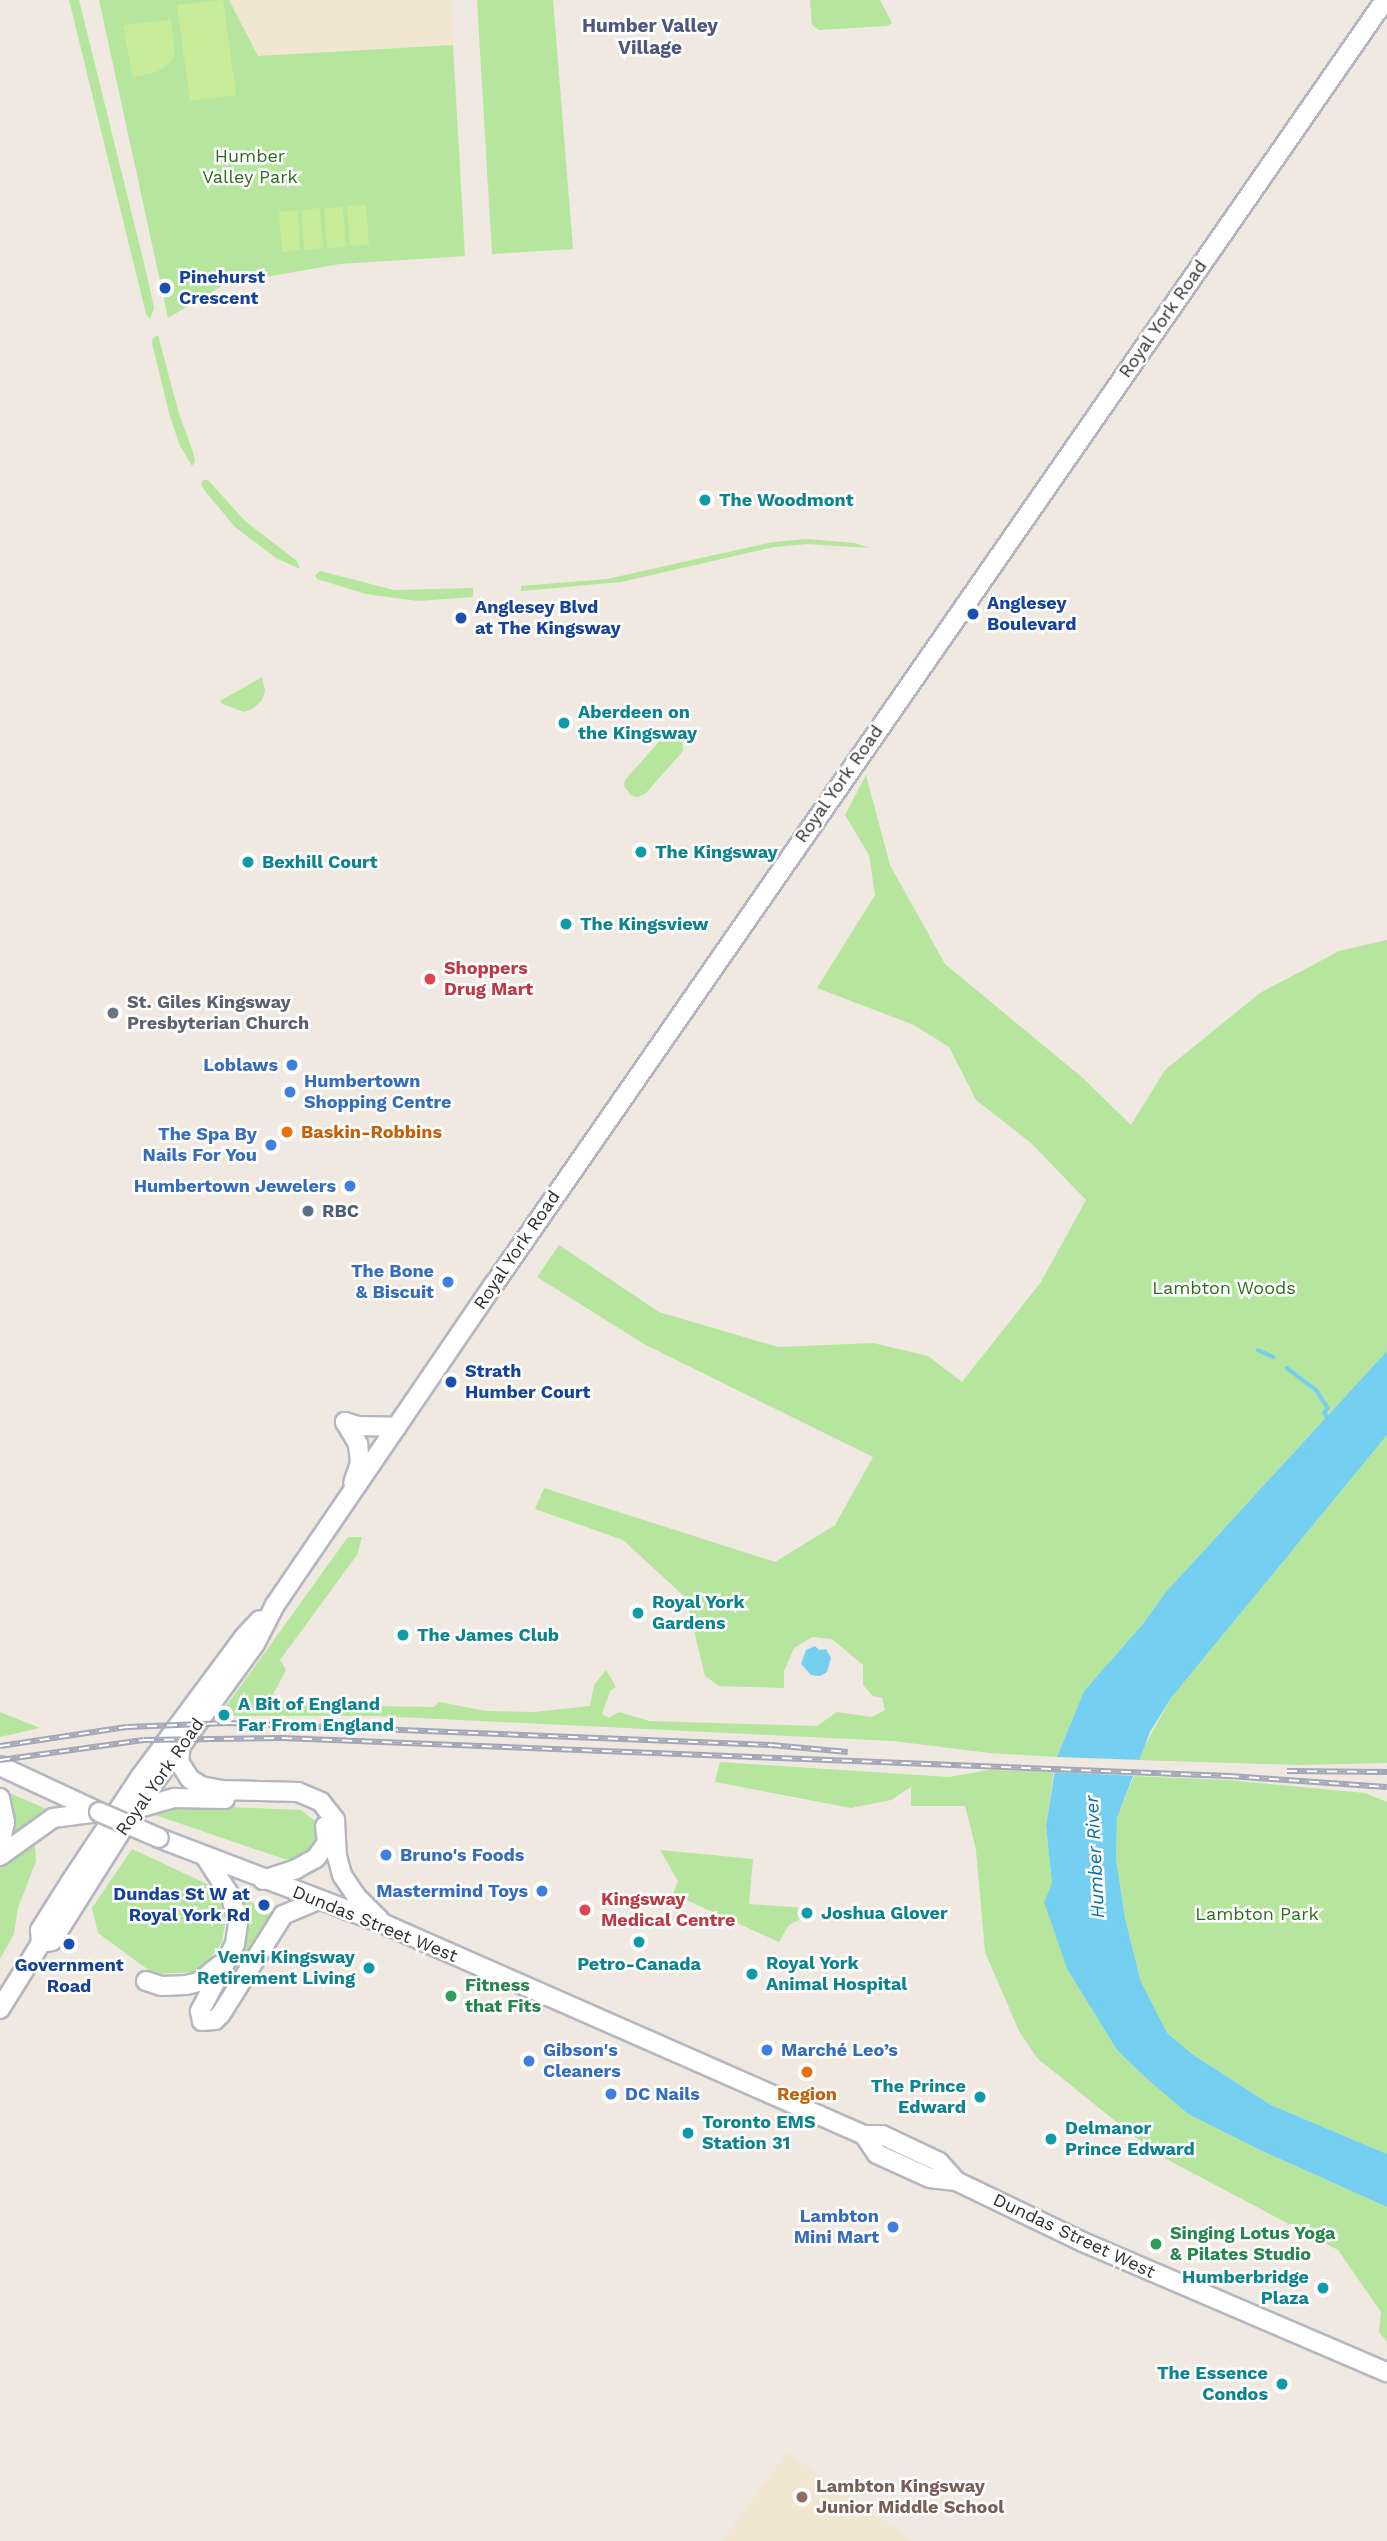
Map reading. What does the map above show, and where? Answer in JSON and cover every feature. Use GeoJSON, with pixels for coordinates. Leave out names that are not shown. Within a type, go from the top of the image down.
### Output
{"type":"FeatureCollection","features":[{"type":"Feature","properties":{"kind":"main road","name":"Royal York Road"},"geometry":{"type":"LineString","coordinates":[[41,1943],[52,1941],[135,1809],[255,1644],[275,1605],[397,1427],[845,775],[1385,0]]}},
{"type":"Feature","properties":{"kind":"main road"},"geometry":{"type":"LineString","coordinates":[[345,1504],[360,1463],[358,1444],[345,1422],[358,1426],[397,1427]]}},
{"type":"Feature","properties":{"kind":"main road","name":"Royal York Road"},"geometry":{"type":"LineString","coordinates":[[0,2009],[41,1943],[40,1930],[140,1777],[244,1637],[275,1605]]}},
{"type":"Feature","properties":{"kind":"main road"},"geometry":{"type":"LineString","coordinates":[[181,1745],[179,1762],[190,1779],[201,1786],[221,1790],[298,1792],[321,1802],[335,1820],[337,1856],[342,1875],[356,1896],[384,1924]]}},
{"type":"Feature","properties":{"kind":"main road","name":"Dundas Street West"},"geometry":{"type":"LineString","coordinates":[[0,1766],[206,1858],[384,1924],[864,2135],[877,2154],[930,2178],[956,2181],[1121,2259],[1387,2372]]}},
{"type":"Feature","properties":{"kind":"main road"},"geometry":{"type":"LineString","coordinates":[[0,1798],[5,1822],[2,1851]]}},
{"type":"Feature","properties":{"kind":"main road"},"geometry":{"type":"LineString","coordinates":[[135,1809],[174,1798],[296,1801],[309,1805],[322,1818],[325,1826],[327,1842],[322,1851],[296,1869],[262,1880]]}},
{"type":"Feature","properties":{"kind":"main road"},"geometry":{"type":"LineString","coordinates":[[2,1851],[52,1818],[99,1812]]}},
{"type":"Feature","properties":{"kind":"main road"},"geometry":{"type":"LineString","coordinates":[[206,1858],[231,1898],[237,1916],[237,1937],[200,2011],[202,2021],[215,2020],[221,2014],[283,1915],[319,1900]]}},
{"type":"Feature","properties":{"kind":"main road"},"geometry":{"type":"LineString","coordinates":[[146,1981],[161,1986],[199,1982],[228,1958]]}},
{"type":"Feature","properties":{"kind":"shaded area"},"geometry":{"type":"Polygon","coordinates":[[[229,0],[451,0],[453,45],[258,56],[229,0]]]}},
{"type":"Feature","properties":{"kind":"shaded area","name":"Lambton Kingsway Junior Middle School"},"geometry":{"type":"Polygon","coordinates":[[[787,2452],[912,2541],[722,2541],[787,2452]]]}},
{"type":"Feature","properties":{"kind":"green space"},"geometry":{"type":"Polygon","coordinates":[[[69,0],[79,0],[144,263],[154,308],[150,319],[146,314],[69,0]]]}},
{"type":"Feature","properties":{"kind":"green space","name":"Humber Valley Park"},"geometry":{"type":"Polygon","coordinates":[[[99,0],[229,0],[258,56],[453,45],[465,256],[340,264],[225,284],[168,318],[99,0]]]}},
{"type":"Feature","properties":{"kind":"green space"},"geometry":{"type":"Polygon","coordinates":[[[223,0],[236,95],[190,101],[177,5],[223,0]]]}},
{"type":"Feature","properties":{"kind":"green space"},"geometry":{"type":"Polygon","coordinates":[[[477,0],[553,0],[573,249],[492,254],[477,0]]]}},
{"type":"Feature","properties":{"kind":"green space"},"geometry":{"type":"Polygon","coordinates":[[[810,0],[880,0],[892,23],[887,26],[819,30],[812,25],[810,0]]]}},
{"type":"Feature","properties":{"kind":"green space"},"geometry":{"type":"Polygon","coordinates":[[[171,20],[175,56],[157,72],[133,77],[123,25],[171,20]]]}},
{"type":"Feature","properties":{"kind":"green space"},"geometry":{"type":"Polygon","coordinates":[[[366,205],[369,245],[350,246],[347,206],[366,205]]]}},
{"type":"Feature","properties":{"kind":"green space"},"geometry":{"type":"Polygon","coordinates":[[[343,207],[346,247],[327,248],[324,208],[343,207]]]}},
{"type":"Feature","properties":{"kind":"green space"},"geometry":{"type":"Polygon","coordinates":[[[320,208],[323,248],[304,250],[301,210],[320,208]]]}},
{"type":"Feature","properties":{"kind":"green space"},"geometry":{"type":"Polygon","coordinates":[[[298,210],[300,250],[282,252],[279,212],[298,210]]]}},
{"type":"Feature","properties":{"kind":"green space"},"geometry":{"type":"Polygon","coordinates":[[[158,335],[179,414],[193,452],[195,462],[192,466],[180,446],[170,417],[152,343],[153,338],[158,335]]]}},
{"type":"Feature","properties":{"kind":"green space"},"geometry":{"type":"Polygon","coordinates":[[[203,480],[208,480],[245,521],[297,561],[300,569],[276,558],[235,527],[205,491],[201,485],[203,480]]]}},
{"type":"Feature","properties":{"kind":"green space"},"geometry":{"type":"Polygon","coordinates":[[[806,539],[855,543],[869,548],[808,544],[774,547],[621,582],[521,591],[521,586],[607,579],[773,542],[806,539]]]}},
{"type":"Feature","properties":{"kind":"green space"},"geometry":{"type":"Polygon","coordinates":[[[320,571],[394,590],[473,588],[473,597],[418,601],[366,594],[317,579],[315,575],[320,571]]]}},
{"type":"Feature","properties":{"kind":"green space"},"geometry":{"type":"Polygon","coordinates":[[[262,677],[265,691],[262,700],[254,708],[244,712],[220,701],[262,677]]]}},
{"type":"Feature","properties":{"kind":"green space"},"geometry":{"type":"Polygon","coordinates":[[[665,735],[677,735],[682,739],[683,751],[645,794],[637,797],[631,795],[624,786],[625,780],[665,735]]]}},
{"type":"Feature","properties":{"kind":"green space","name":"Lambton Woods"},"geometry":{"type":"Polygon","coordinates":[[[866,775],[890,865],[945,964],[1084,1079],[1131,1125],[1165,1070],[1260,993],[1339,951],[1387,940],[1387,1351],[1165,1593],[1143,1624],[1084,1691],[1057,1757],[990,1753],[893,1741],[378,1716],[219,1716],[348,1537],[362,1537],[357,1555],[280,1660],[286,1670],[270,1700],[360,1705],[371,1699],[372,1706],[434,1707],[439,1702],[486,1711],[535,1712],[590,1706],[594,1685],[606,1670],[616,1687],[610,1691],[602,1714],[609,1718],[619,1712],[649,1721],[817,1726],[837,1712],[872,1717],[885,1710],[882,1698],[873,1696],[863,1685],[863,1665],[832,1639],[812,1637],[794,1648],[784,1671],[784,1688],[719,1686],[705,1676],[686,1598],[623,1540],[535,1509],[544,1488],[775,1562],[835,1525],[873,1457],[644,1344],[537,1277],[559,1245],[659,1312],[778,1347],[873,1343],[928,1356],[962,1382],[1041,1282],[1086,1200],[1031,1143],[976,1100],[949,1047],[914,1025],[817,988],[875,895],[869,855],[845,815],[866,775]]]}},
{"type":"Feature","properties":{"kind":"green space"},"geometry":{"type":"Polygon","coordinates":[[[1387,1435],[1387,1763],[1299,1765],[1137,1760],[1171,1698],[1387,1435]]]}},
{"type":"Feature","properties":{"kind":"green space"},"geometry":{"type":"Polygon","coordinates":[[[0,1712],[40,1728],[0,1737],[0,1712]]]}},
{"type":"Feature","properties":{"kind":"green space"},"geometry":{"type":"Polygon","coordinates":[[[720,1762],[949,1777],[989,1770],[1054,1772],[1046,1826],[1052,1883],[1044,1902],[1067,1969],[1117,2050],[1188,2114],[1262,2151],[1387,2207],[1387,2342],[1379,2332],[1381,2312],[1338,2250],[1155,2153],[1037,2058],[1019,2031],[985,1952],[976,1850],[965,1806],[911,1806],[911,1787],[891,1800],[851,1808],[715,1782],[720,1762]]]}},
{"type":"Feature","properties":{"kind":"green space","name":"Lambton Park"},"geometry":{"type":"Polygon","coordinates":[[[1134,1776],[1228,1780],[1365,1793],[1387,1802],[1387,2154],[1271,2105],[1192,2054],[1166,2033],[1141,1982],[1125,1918],[1116,1859],[1117,1818],[1134,1776]]]}},
{"type":"Feature","properties":{"kind":"green space"},"geometry":{"type":"Polygon","coordinates":[[[5,1791],[53,1812],[33,1818],[6,1843],[10,1811],[5,1791]]]}},
{"type":"Feature","properties":{"kind":"green space"},"geometry":{"type":"Polygon","coordinates":[[[177,1805],[301,1810],[315,1821],[318,1838],[308,1854],[299,1859],[284,1859],[152,1814],[177,1805]]]}},
{"type":"Feature","properties":{"kind":"green space"},"geometry":{"type":"Polygon","coordinates":[[[34,1835],[36,1861],[18,1908],[14,1934],[0,1959],[0,1867],[34,1835]]]}},
{"type":"Feature","properties":{"kind":"green space"},"geometry":{"type":"Polygon","coordinates":[[[132,1849],[207,1884],[220,1900],[225,1924],[222,1942],[207,1963],[196,1972],[154,1974],[98,1933],[92,1908],[132,1849]]]}},
{"type":"Feature","properties":{"kind":"green space"},"geometry":{"type":"Polygon","coordinates":[[[660,1850],[753,1859],[749,1904],[806,1908],[806,1916],[789,1925],[779,1942],[673,1894],[678,1881],[660,1850]]]}},
{"type":"Feature","properties":{"kind":"green space"},"geometry":{"type":"Polygon","coordinates":[[[239,1896],[276,1915],[218,2010],[207,2006],[239,1954],[239,1896]]]}},
{"type":"Feature","properties":{"kind":"water","name":"Humber River"},"geometry":{"type":"Polygon","coordinates":[[[1387,1351],[1387,1435],[1171,1698],[1150,1732],[1117,1818],[1116,1859],[1125,1918],[1141,1982],[1167,2033],[1192,2054],[1271,2105],[1387,2154],[1387,2207],[1262,2151],[1188,2114],[1143,2075],[1117,2050],[1067,1969],[1044,1902],[1052,1883],[1046,1826],[1057,1757],[1084,1691],[1143,1624],[1165,1593],[1387,1351]]]}},
{"type":"Feature","properties":{"kind":"water"},"geometry":{"type":"Polygon","coordinates":[[[815,1646],[819,1650],[826,1649],[831,1658],[827,1672],[820,1676],[811,1675],[801,1664],[806,1650],[815,1646]]]}},
{"type":"Feature","properties":{"kind":"pier"},"geometry":{"type":"Polygon","coordinates":[[[1053,1757],[1141,1760],[1138,1776],[1051,1772],[1053,1757]]]}},
{"type":"Feature","properties":{"kind":"waterway"},"geometry":{"type":"LineString","coordinates":[[1258,1350],[1274,1357]]}},
{"type":"Feature","properties":{"kind":"waterway"},"geometry":{"type":"LineString","coordinates":[[1287,1368],[1317,1391],[1328,1408],[1325,1413],[1327,1417]]}},
{"type":"Feature","properties":{"kind":"railway"},"geometry":{"type":"LineString","coordinates":[[0,1746],[127,1727],[228,1723],[771,1745],[848,1752]]}},
{"type":"Feature","properties":{"kind":"railway"},"geometry":{"type":"LineString","coordinates":[[0,1760],[144,1740],[282,1738],[1229,1776],[1387,1787]]}},
{"type":"Feature","properties":{"kind":"railway"},"geometry":{"type":"LineString","coordinates":[[1287,1771],[1387,1772]]}},
{"type":"Feature","properties":{"kind":"place","name":"Pinehurst Crescent"},"geometry":{"type":"Point","coordinates":[165,288]}},
{"type":"Feature","properties":{"kind":"place","name":"The Woodmont"},"geometry":{"type":"Point","coordinates":[705,500]}},
{"type":"Feature","properties":{"kind":"place","name":"Anglesey Boulevard"},"geometry":{"type":"Point","coordinates":[973,614]}},
{"type":"Feature","properties":{"kind":"place","name":"Anglesey Blvd at The Kingsway"},"geometry":{"type":"Point","coordinates":[461,618]}},
{"type":"Feature","properties":{"kind":"place","name":"Aberdeen on the Kingsway"},"geometry":{"type":"Point","coordinates":[564,723]}},
{"type":"Feature","properties":{"kind":"place","name":"The Kingsway"},"geometry":{"type":"Point","coordinates":[641,852]}},
{"type":"Feature","properties":{"kind":"place","name":"Bexhill Court"},"geometry":{"type":"Point","coordinates":[248,862]}},
{"type":"Feature","properties":{"kind":"place","name":"The Kingsview"},"geometry":{"type":"Point","coordinates":[566,924]}},
{"type":"Feature","properties":{"kind":"place","name":"Shoppers Drug Mart"},"geometry":{"type":"Point","coordinates":[430,979]}},
{"type":"Feature","properties":{"kind":"place","name":"St. Giles Kingsway Presbyterian Church"},"geometry":{"type":"Point","coordinates":[113,1013]}},
{"type":"Feature","properties":{"kind":"place","name":"Loblaws"},"geometry":{"type":"Point","coordinates":[292,1065]}},
{"type":"Feature","properties":{"kind":"place","name":"Humbertown Shopping Centre"},"geometry":{"type":"Point","coordinates":[290,1092]}},
{"type":"Feature","properties":{"kind":"place","name":"Baskin-Robbins"},"geometry":{"type":"Point","coordinates":[287,1132]}},
{"type":"Feature","properties":{"kind":"place","name":"The Spa By Nails For You"},"geometry":{"type":"Point","coordinates":[271,1145]}},
{"type":"Feature","properties":{"kind":"place","name":"Humbertown Jewelers"},"geometry":{"type":"Point","coordinates":[350,1186]}},
{"type":"Feature","properties":{"kind":"place","name":"RBC"},"geometry":{"type":"Point","coordinates":[308,1211]}},
{"type":"Feature","properties":{"kind":"place","name":"The Bone & Biscuit"},"geometry":{"type":"Point","coordinates":[448,1282]}},
{"type":"Feature","properties":{"kind":"place","name":"Strath Humber Court"},"geometry":{"type":"Point","coordinates":[451,1382]}},
{"type":"Feature","properties":{"kind":"place","name":"Royal York Gardens"},"geometry":{"type":"Point","coordinates":[638,1613]}},
{"type":"Feature","properties":{"kind":"place","name":"The James Club"},"geometry":{"type":"Point","coordinates":[403,1635]}},
{"type":"Feature","properties":{"kind":"place","name":"A Bit of England Far From England"},"geometry":{"type":"Point","coordinates":[224,1715]}},
{"type":"Feature","properties":{"kind":"place","name":"Bruno's Foods"},"geometry":{"type":"Point","coordinates":[386,1855]}},
{"type":"Feature","properties":{"kind":"place","name":"Mastermind Toys"},"geometry":{"type":"Point","coordinates":[542,1891]}},
{"type":"Feature","properties":{"kind":"place","name":"Dundas St W at Royal York Rd"},"geometry":{"type":"Point","coordinates":[264,1905]}},
{"type":"Feature","properties":{"kind":"place","name":"Kingsway Medical Centre"},"geometry":{"type":"Point","coordinates":[585,1910]}},
{"type":"Feature","properties":{"kind":"place","name":"Joshua Glover"},"geometry":{"type":"Point","coordinates":[807,1913]}},
{"type":"Feature","properties":{"kind":"place","name":"Petro-Canada"},"geometry":{"type":"Point","coordinates":[639,1942]}},
{"type":"Feature","properties":{"kind":"place","name":"Government Road"},"geometry":{"type":"Point","coordinates":[69,1944]}},
{"type":"Feature","properties":{"kind":"place","name":"Venvi Kingsway Retirement Living"},"geometry":{"type":"Point","coordinates":[369,1968]}},
{"type":"Feature","properties":{"kind":"place","name":"Royal York Animal Hospital"},"geometry":{"type":"Point","coordinates":[752,1974]}},
{"type":"Feature","properties":{"kind":"place","name":"Fitness that Fits"},"geometry":{"type":"Point","coordinates":[451,1996]}},
{"type":"Feature","properties":{"kind":"place","name":"Marché Leo’s"},"geometry":{"type":"Point","coordinates":[767,2050]}},
{"type":"Feature","properties":{"kind":"place","name":"Gibson's Cleaners"},"geometry":{"type":"Point","coordinates":[529,2061]}},
{"type":"Feature","properties":{"kind":"place","name":"Region"},"geometry":{"type":"Point","coordinates":[807,2072]}},
{"type":"Feature","properties":{"kind":"place","name":"DC Nails"},"geometry":{"type":"Point","coordinates":[611,2094]}},
{"type":"Feature","properties":{"kind":"place","name":"The Prince Edward"},"geometry":{"type":"Point","coordinates":[980,2097]}},
{"type":"Feature","properties":{"kind":"place","name":"Toronto EMS Station 31"},"geometry":{"type":"Point","coordinates":[688,2133]}},
{"type":"Feature","properties":{"kind":"place","name":"Delmanor Prince Edward"},"geometry":{"type":"Point","coordinates":[1051,2139]}},
{"type":"Feature","properties":{"kind":"place","name":"Lambton Mini Mart"},"geometry":{"type":"Point","coordinates":[893,2227]}},
{"type":"Feature","properties":{"kind":"place","name":"Singing Lotus Yoga & Pilates Studio"},"geometry":{"type":"Point","coordinates":[1156,2244]}},
{"type":"Feature","properties":{"kind":"place","name":"Humberbridge Plaza"},"geometry":{"type":"Point","coordinates":[1323,2288]}},
{"type":"Feature","properties":{"kind":"place","name":"The Essence Condos"},"geometry":{"type":"Point","coordinates":[1282,2384]}},
{"type":"Feature","properties":{"kind":"place","name":"Lambton Kingsway Junior Middle School"},"geometry":{"type":"Point","coordinates":[802,2497]}},
{"type":"Feature","properties":{"kind":"district","name":"Humber Valley Village"},"geometry":{"type":"Point","coordinates":[650,37]}}]}
